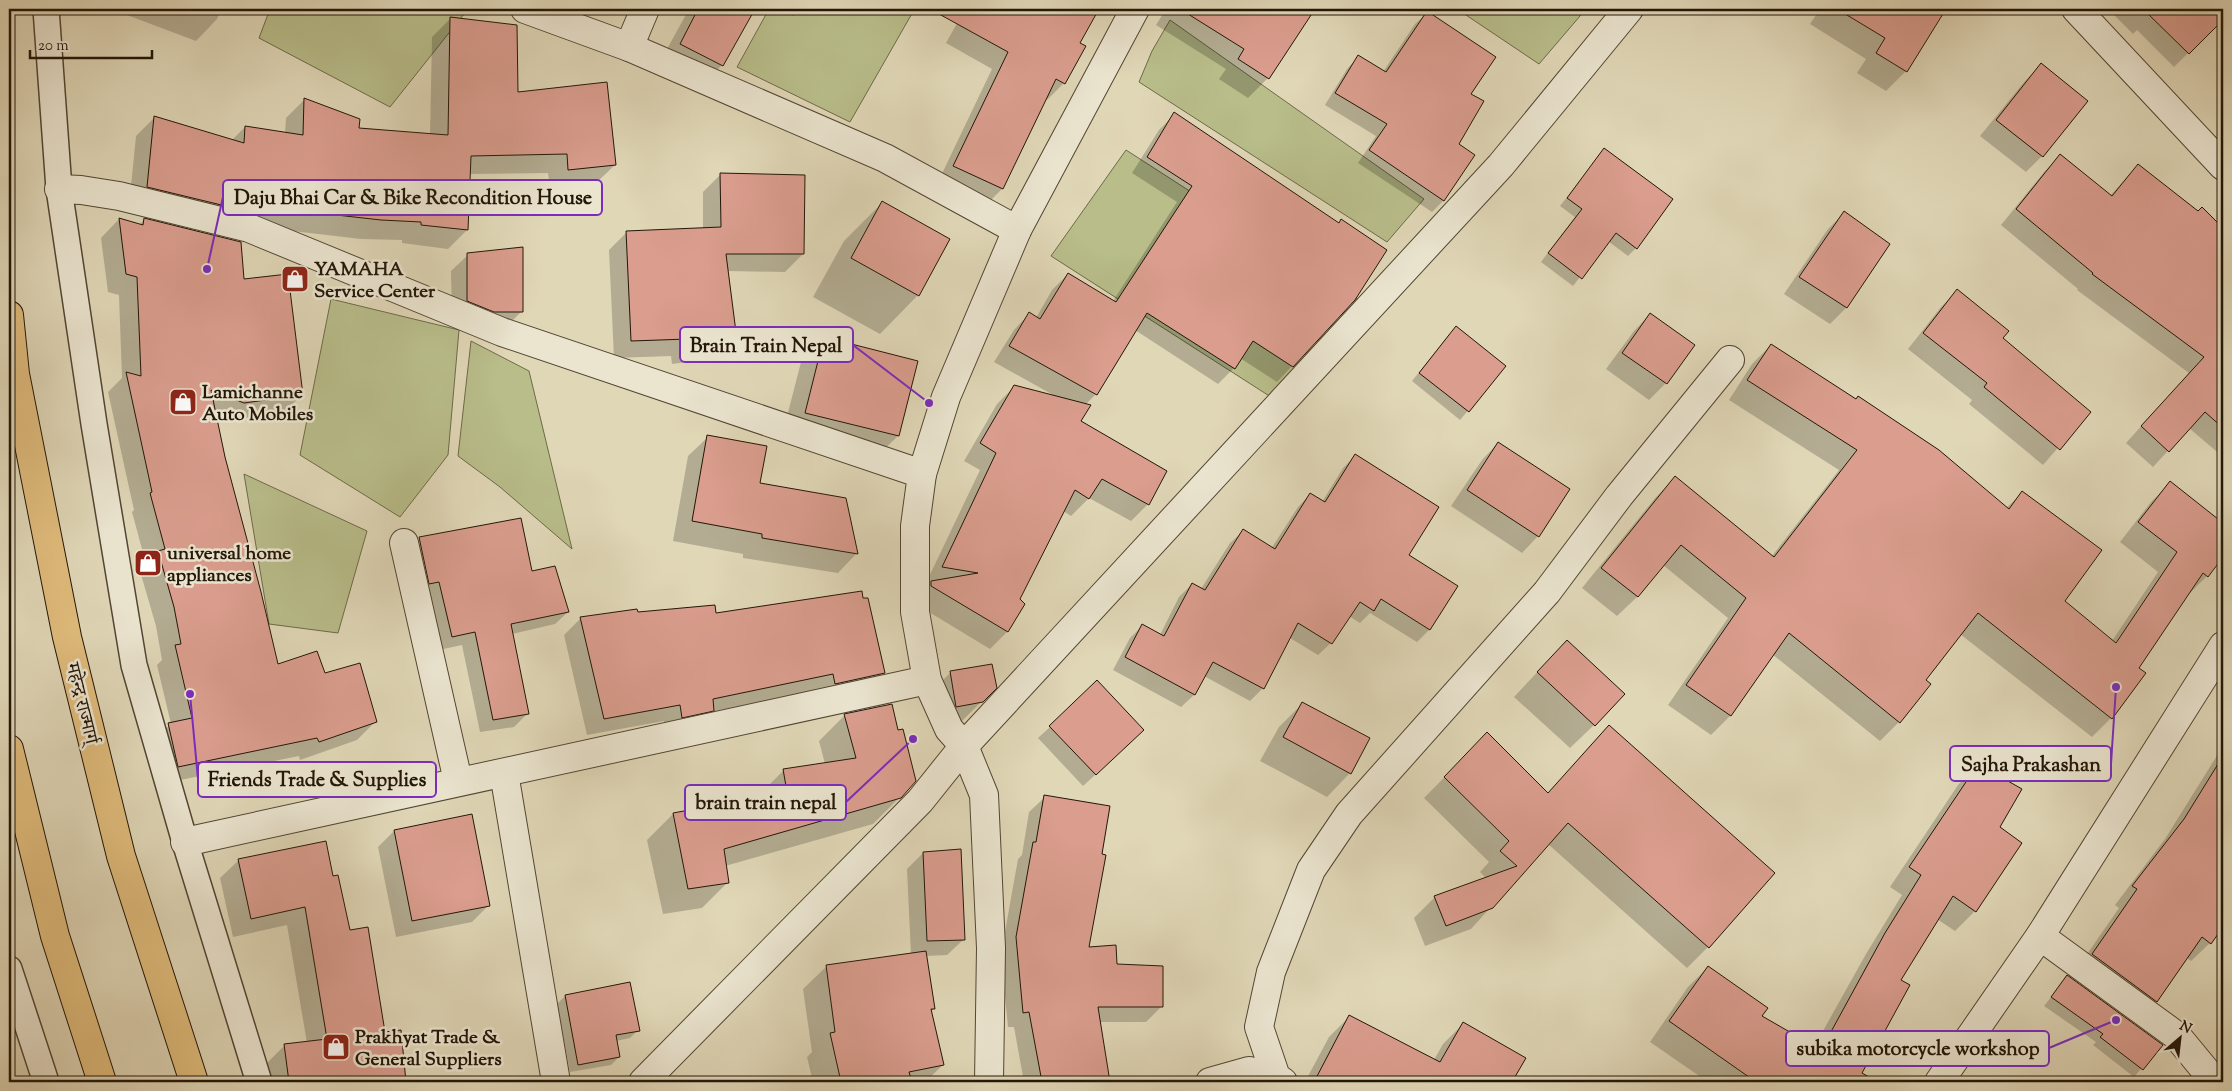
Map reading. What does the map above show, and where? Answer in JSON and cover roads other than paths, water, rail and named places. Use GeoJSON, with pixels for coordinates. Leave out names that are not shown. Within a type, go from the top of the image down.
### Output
{"type":"FeatureCollection","features":[{"type":"Feature","properties":{"kind":"highway","name":"महेन्द्र राज्मार्ग्"},"geometry":{"type":"LineString","coordinates":[[9,315],[15,374],[67,637],[121,856],[194,1082]]}},
{"type":"Feature","properties":{"kind":"highway"},"geometry":{"type":"LineString","coordinates":[[9,749],[55,936],[102,1082]]}},
{"type":"Feature","properties":{"kind":"street"},"geometry":{"type":"LineString","coordinates":[[525,9],[629,47],[885,158],[1017,230]]}},
{"type":"Feature","properties":{"kind":"street"},"geometry":{"type":"LineString","coordinates":[[629,47],[644,9]]}},
{"type":"Feature","properties":{"kind":"street"},"geometry":{"type":"LineString","coordinates":[[989,1082],[991,948],[984,795],[964,746],[949,729],[927,680],[915,612],[915,526],[922,474],[949,388],[1017,230],[1135,9]]}},
{"type":"Feature","properties":{"kind":"street"},"geometry":{"type":"LineString","coordinates":[[643,1082],[920,801],[964,746],[1501,165],[1629,9]]}},
{"type":"Feature","properties":{"kind":"street"},"geometry":{"type":"LineString","coordinates":[[2076,9],[2223,166]]}},
{"type":"Feature","properties":{"kind":"street"},"geometry":{"type":"LineString","coordinates":[[59,189],[81,190],[119,196],[248,228],[502,332],[922,474]]}},
{"type":"Feature","properties":{"kind":"street"},"geometry":{"type":"LineString","coordinates":[[1280,1079],[1259,1027],[1270,972],[1311,870],[1349,814],[1546,592],[1619,496],[1730,360]]}},
{"type":"Feature","properties":{"kind":"street"},"geometry":{"type":"LineString","coordinates":[[404,543],[458,781]]}},
{"type":"Feature","properties":{"kind":"street"},"geometry":{"type":"LineString","coordinates":[[1939,1082],[2040,936],[2223,646]]}},
{"type":"Feature","properties":{"kind":"street"},"geometry":{"type":"LineString","coordinates":[[185,842],[927,680]]}},
{"type":"Feature","properties":{"kind":"street"},"geometry":{"type":"LineString","coordinates":[[504,773],[556,1082]]}},
{"type":"Feature","properties":{"kind":"street"},"geometry":{"type":"LineString","coordinates":[[2040,936],[2177,1036],[2215,1082]]}},
{"type":"Feature","properties":{"kind":"street"},"geometry":{"type":"LineString","coordinates":[[1210,1082],[1249,1071],[1280,1079]]}},
{"type":"Feature","properties":{"kind":"lane"},"geometry":{"type":"LineString","coordinates":[[46,9],[59,189],[95,434],[134,665],[185,842],[259,1082]]}},
{"type":"Feature","properties":{"kind":"lane"},"geometry":{"type":"LineString","coordinates":[[9,970],[46,1082]]}},
{"type":"Feature","properties":{"kind":"place","name":"Daju Bhai Car & Bike Recondition House"},"geometry":{"type":"Point","coordinates":[207,269]}},
{"type":"Feature","properties":{"kind":"place","name":"YAMAHA Service Center"},"geometry":{"type":"Point","coordinates":[295,279]}},
{"type":"Feature","properties":{"kind":"place","name":"Lamichanne Auto Mobiles"},"geometry":{"type":"Point","coordinates":[183,402]}},
{"type":"Feature","properties":{"kind":"place","name":"Brain Train Nepal"},"geometry":{"type":"Point","coordinates":[929,403]}},
{"type":"Feature","properties":{"kind":"place","name":"universal home appliances"},"geometry":{"type":"Point","coordinates":[148,563]}},
{"type":"Feature","properties":{"kind":"place","name":"Sajha Prakashan"},"geometry":{"type":"Point","coordinates":[2116,687]}},
{"type":"Feature","properties":{"kind":"place","name":"Friends Trade & Supplies"},"geometry":{"type":"Point","coordinates":[190,694]}},
{"type":"Feature","properties":{"kind":"place","name":"brain train nepal"},"geometry":{"type":"Point","coordinates":[913,739]}},
{"type":"Feature","properties":{"kind":"place","name":"subika motorcycle workshop"},"geometry":{"type":"Point","coordinates":[2116,1020]}},
{"type":"Feature","properties":{"kind":"place","name":"Prakhyat Trade & General Suppliers"},"geometry":{"type":"Point","coordinates":[336,1047]}}]}
